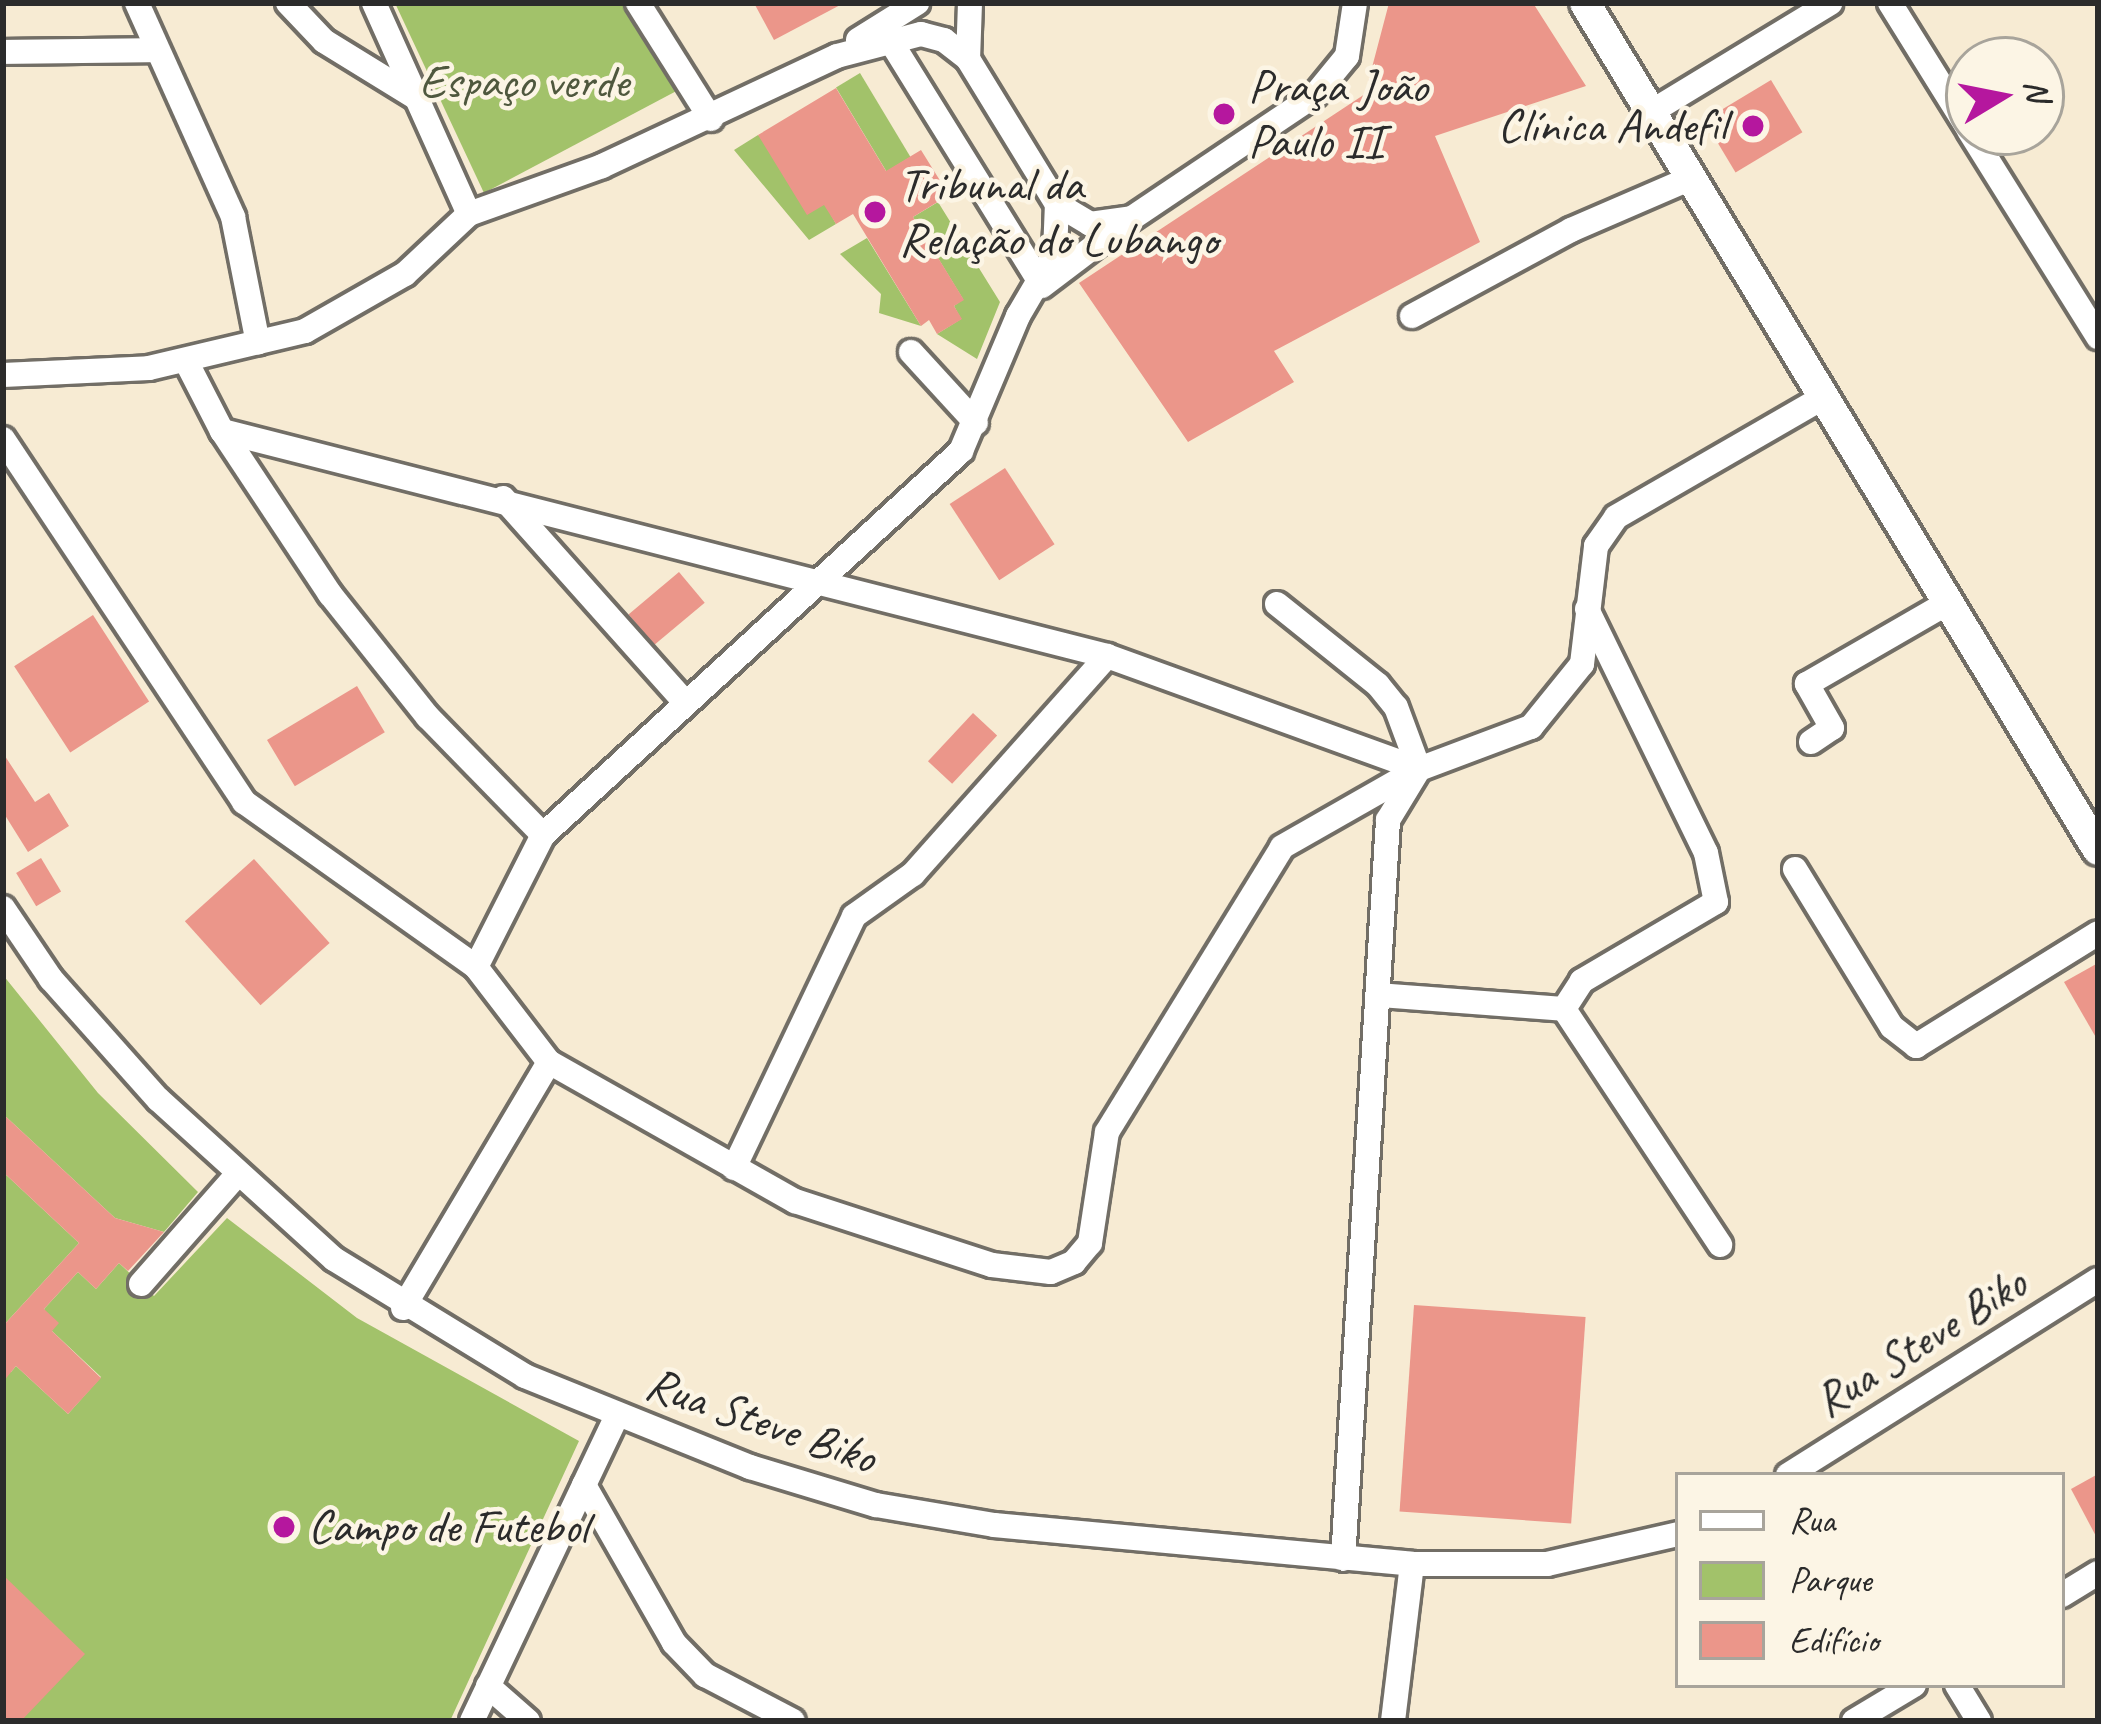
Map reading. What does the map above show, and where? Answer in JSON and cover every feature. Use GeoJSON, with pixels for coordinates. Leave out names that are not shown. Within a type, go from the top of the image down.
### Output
{"type":"FeatureCollection","features":[{"type":"Feature","properties":{"kind":"main road"},"geometry":{"type":"LineString","coordinates":[[1585,3],[2098,850]]}},
{"type":"Feature","properties":{"kind":"street"},"geometry":{"type":"LineString","coordinates":[[137,3],[233,217],[257,343]]}},
{"type":"Feature","properties":{"kind":"street"},"geometry":{"type":"LineString","coordinates":[[288,3],[324,41],[421,100]]}},
{"type":"Feature","properties":{"kind":"street"},"geometry":{"type":"LineString","coordinates":[[374,3],[469,214]]}},
{"type":"Feature","properties":{"kind":"street"},"geometry":{"type":"LineString","coordinates":[[638,3],[711,118]]}},
{"type":"Feature","properties":{"kind":"street"},"geometry":{"type":"LineString","coordinates":[[838,56],[916,3]]}},
{"type":"Feature","properties":{"kind":"street"},"geometry":{"type":"LineString","coordinates":[[968,59],[970,3]]}},
{"type":"Feature","properties":{"kind":"street"},"geometry":{"type":"LineString","coordinates":[[1652,112],[1830,3]]}},
{"type":"Feature","properties":{"kind":"street"},"geometry":{"type":"LineString","coordinates":[[1890,3],[1945,91]]}},
{"type":"Feature","properties":{"kind":"street"},"geometry":{"type":"LineString","coordinates":[[1035,288],[1315,95],[1347,56],[1357,8]]}},
{"type":"Feature","properties":{"kind":"street"},"geometry":{"type":"LineString","coordinates":[[888,38],[1035,288]]}},
{"type":"Feature","properties":{"kind":"street"},"geometry":{"type":"LineString","coordinates":[[3,375],[186,361],[257,343],[355,308],[469,214],[711,118],[838,56],[888,38],[944,40],[968,59],[1057,204],[1090,224],[1132,218]]}},
{"type":"Feature","properties":{"kind":"street"},"geometry":{"type":"LineString","coordinates":[[3,52],[156,50]]}},
{"type":"Feature","properties":{"kind":"street"},"geometry":{"type":"LineString","coordinates":[[1986,156],[2098,337]]}},
{"type":"Feature","properties":{"kind":"street"},"geometry":{"type":"LineString","coordinates":[[1412,316],[1571,230],[1691,178]]}},
{"type":"Feature","properties":{"kind":"street"},"geometry":{"type":"LineString","coordinates":[[476,967],[543,835],[685,702],[935,482],[976,422],[1055,253],[1057,204]]}},
{"type":"Feature","properties":{"kind":"street"},"geometry":{"type":"LineString","coordinates":[[911,352],[976,422]]}},
{"type":"Feature","properties":{"kind":"street"},"geometry":{"type":"LineString","coordinates":[[186,361],[222,431],[330,594],[428,717],[543,835]]}},
{"type":"Feature","properties":{"kind":"street"},"geometry":{"type":"LineString","coordinates":[[3,439],[244,802],[476,967],[549,1062],[795,1201],[992,1265],[1051,1272],[1074,1262],[1090,1243],[1107,1132],[1282,847],[1419,769],[1531,727],[1562,698],[1582,664],[1595,545],[1616,518],[1824,398]]}},
{"type":"Feature","properties":{"kind":"street"},"geometry":{"type":"LineString","coordinates":[[222,431],[827,579],[1107,656],[1419,769]]}},
{"type":"Feature","properties":{"kind":"street"},"geometry":{"type":"LineString","coordinates":[[502,497],[685,702]]}},
{"type":"Feature","properties":{"kind":"street"},"geometry":{"type":"LineString","coordinates":[[1811,742],[1832,728],[1808,684],[1949,602]]}},
{"type":"Feature","properties":{"kind":"street"},"geometry":{"type":"LineString","coordinates":[[1276,604],[1378,686],[1396,707],[1419,769]]}},
{"type":"Feature","properties":{"kind":"street"},"geometry":{"type":"LineString","coordinates":[[1564,1009],[1582,980],[1716,902],[1706,853],[1586,607]]}},
{"type":"Feature","properties":{"kind":"street"},"geometry":{"type":"LineString","coordinates":[[734,1168],[854,916],[913,874],[1107,656]]}},
{"type":"Feature","properties":{"kind":"street"},"geometry":{"type":"LineString","coordinates":[[1343,1558],[1388,820],[1419,769]]}},
{"type":"Feature","properties":{"kind":"street"},"geometry":{"type":"LineString","coordinates":[[1795,869],[1892,1027],[1916,1046],[2098,934]]}},
{"type":"Feature","properties":{"kind":"street","name":"Rua Steve Biko"},"geometry":{"type":"LineString","coordinates":[[3,908],[51,979],[236,1176],[403,1308],[617,1416],[876,1505],[1078,1537],[1412,1564],[1546,1564],[1675,1535]]}},
{"type":"Feature","properties":{"kind":"street"},"geometry":{"type":"LineString","coordinates":[[1379,995],[1564,1009]]}},
{"type":"Feature","properties":{"kind":"street"},"geometry":{"type":"LineString","coordinates":[[1564,1009],[1720,1245]]}},
{"type":"Feature","properties":{"kind":"street"},"geometry":{"type":"LineString","coordinates":[[403,1308],[549,1062]]}},
{"type":"Feature","properties":{"kind":"street"},"geometry":{"type":"LineString","coordinates":[[141,1284],[236,1176]]}},
{"type":"Feature","properties":{"kind":"street","name":"Rua Steve Biko"},"geometry":{"type":"LineString","coordinates":[[1793,1472],[2098,1280]]}},
{"type":"Feature","properties":{"kind":"street"},"geometry":{"type":"LineString","coordinates":[[472,1721],[617,1416]]}},
{"type":"Feature","properties":{"kind":"street"},"geometry":{"type":"LineString","coordinates":[[584,1485],[674,1643],[705,1675],[793,1721]]}},
{"type":"Feature","properties":{"kind":"street"},"geometry":{"type":"LineString","coordinates":[[1393,1721],[1412,1564]]}},
{"type":"Feature","properties":{"kind":"street"},"geometry":{"type":"LineString","coordinates":[[2065,1593],[2098,1573]]}},
{"type":"Feature","properties":{"kind":"street"},"geometry":{"type":"LineString","coordinates":[[488,1686],[528,1721]]}},
{"type":"Feature","properties":{"kind":"street"},"geometry":{"type":"LineString","coordinates":[[1854,1721],[1909,1688]]}},
{"type":"Feature","properties":{"kind":"street"},"geometry":{"type":"LineString","coordinates":[[1959,1688],[1979,1721]]}},
{"type":"Feature","properties":{"kind":"green space","name":"Espaço verde"},"geometry":{"type":"Polygon","coordinates":[[[395,3],[627,3],[684,87],[484,193],[395,3]]]}},
{"type":"Feature","properties":{"kind":"green space"},"geometry":{"type":"Polygon","coordinates":[[[860,73],[910,157],[886,171],[836,87],[860,73]]]}},
{"type":"Feature","properties":{"kind":"green space"},"geometry":{"type":"Polygon","coordinates":[[[758,135],[842,194],[829,211],[836,224],[809,240],[734,150],[758,135]]]}},
{"type":"Feature","properties":{"kind":"green space"},"geometry":{"type":"Polygon","coordinates":[[[938,202],[1000,302],[977,359],[937,334],[961,319],[954,306],[963,299],[913,217],[938,202]]]}},
{"type":"Feature","properties":{"kind":"green space"},"geometry":{"type":"Polygon","coordinates":[[[867,238],[921,326],[879,313],[881,294],[840,254],[867,238]]]}},
{"type":"Feature","properties":{"kind":"green space"},"geometry":{"type":"Polygon","coordinates":[[[3,975],[98,1093],[198,1192],[164,1232],[115,1218],[3,1114],[3,975]]]}},
{"type":"Feature","properties":{"kind":"green space"},"geometry":{"type":"Polygon","coordinates":[[[3,1172],[79,1243],[3,1326],[3,1172]]]}},
{"type":"Feature","properties":{"kind":"green space"},"geometry":{"type":"Polygon","coordinates":[[[227,1218],[357,1318],[579,1441],[450,1721],[21,1721],[3,1575],[3,1365],[11,1372],[16,1366],[68,1414],[101,1377],[52,1331],[44,1309],[78,1272],[96,1289],[119,1263],[154,1296],[227,1218]]]}},
{"type":"Feature","properties":{"kind":"building"},"geometry":{"type":"Polygon","coordinates":[[[754,3],[844,3],[774,40],[754,3]]]}},
{"type":"Feature","properties":{"kind":"building"},"geometry":{"type":"Polygon","coordinates":[[[1389,3],[1533,3],[1586,86],[1435,136],[1480,242],[1274,351],[1294,382],[1188,442],[1079,283],[1365,94],[1389,3]]]}},
{"type":"Feature","properties":{"kind":"building","name":"Clínica Andefil"},"geometry":{"type":"Polygon","coordinates":[[[1771,80],[1802,132],[1736,172],[1704,120],[1771,80]]]}},
{"type":"Feature","properties":{"kind":"building","name":"Tribunal da Relação do Lubango"},"geometry":{"type":"Polygon","coordinates":[[[836,88],[886,171],[921,150],[949,195],[913,217],[964,300],[954,306],[962,319],[937,334],[929,320],[921,326],[853,214],[836,224],[824,205],[807,215],[758,135],[836,88]]]}},
{"type":"Feature","properties":{"kind":"building"},"geometry":{"type":"Polygon","coordinates":[[[1005,468],[1055,544],[999,580],[950,504],[1005,468]]]}},
{"type":"Feature","properties":{"kind":"building"},"geometry":{"type":"Polygon","coordinates":[[[679,572],[705,603],[654,645],[628,614],[679,572]]]}},
{"type":"Feature","properties":{"kind":"building"},"geometry":{"type":"Polygon","coordinates":[[[93,615],[149,701],[70,753],[14,666],[93,615]]]}},
{"type":"Feature","properties":{"kind":"building"},"geometry":{"type":"Polygon","coordinates":[[[357,686],[385,732],[295,786],[267,740],[357,686]]]}},
{"type":"Feature","properties":{"kind":"building"},"geometry":{"type":"Polygon","coordinates":[[[973,713],[997,736],[952,784],[928,761],[973,713]]]}},
{"type":"Feature","properties":{"kind":"building"},"geometry":{"type":"Polygon","coordinates":[[[3,753],[35,802],[49,793],[69,826],[28,852],[3,812],[3,753]]]}},
{"type":"Feature","properties":{"kind":"building"},"geometry":{"type":"Polygon","coordinates":[[[41,858],[61,891],[36,906],[16,873],[41,858]]]}},
{"type":"Feature","properties":{"kind":"building"},"geometry":{"type":"Polygon","coordinates":[[[254,859],[330,943],[260,1005],[185,921],[254,859]]]}},
{"type":"Feature","properties":{"kind":"building"},"geometry":{"type":"Polygon","coordinates":[[[2098,963],[2098,1041],[2064,982],[2098,963]]]}},
{"type":"Feature","properties":{"kind":"building"},"geometry":{"type":"Polygon","coordinates":[[[3,1114],[115,1218],[164,1232],[128,1271],[119,1263],[96,1289],[78,1272],[44,1309],[59,1323],[52,1331],[101,1378],[68,1414],[16,1366],[3,1382],[3,1326],[79,1243],[3,1172],[3,1114]]]}},
{"type":"Feature","properties":{"kind":"building"},"geometry":{"type":"Polygon","coordinates":[[[1414,1305],[1586,1317],[1571,1523],[1400,1511],[1414,1305]]]}},
{"type":"Feature","properties":{"kind":"building"},"geometry":{"type":"Polygon","coordinates":[[[2098,1474],[2098,1540],[2071,1489],[2098,1474]]]}},
{"type":"Feature","properties":{"kind":"building"},"geometry":{"type":"Polygon","coordinates":[[[3,1575],[85,1654],[21,1721],[3,1721],[3,1575]]]}},
{"type":"Feature","properties":{"kind":"place","name":"Praça João Paulo II"},"geometry":{"type":"Point","coordinates":[1224,114]}},
{"type":"Feature","properties":{"kind":"place","name":"Clínica Andefil"},"geometry":{"type":"Point","coordinates":[1753,126]}},
{"type":"Feature","properties":{"kind":"place","name":"Tribunal da Relação do Lubango"},"geometry":{"type":"Point","coordinates":[875,212]}},
{"type":"Feature","properties":{"kind":"place","name":"Campo de Futebol"},"geometry":{"type":"Point","coordinates":[284,1527]}}]}
